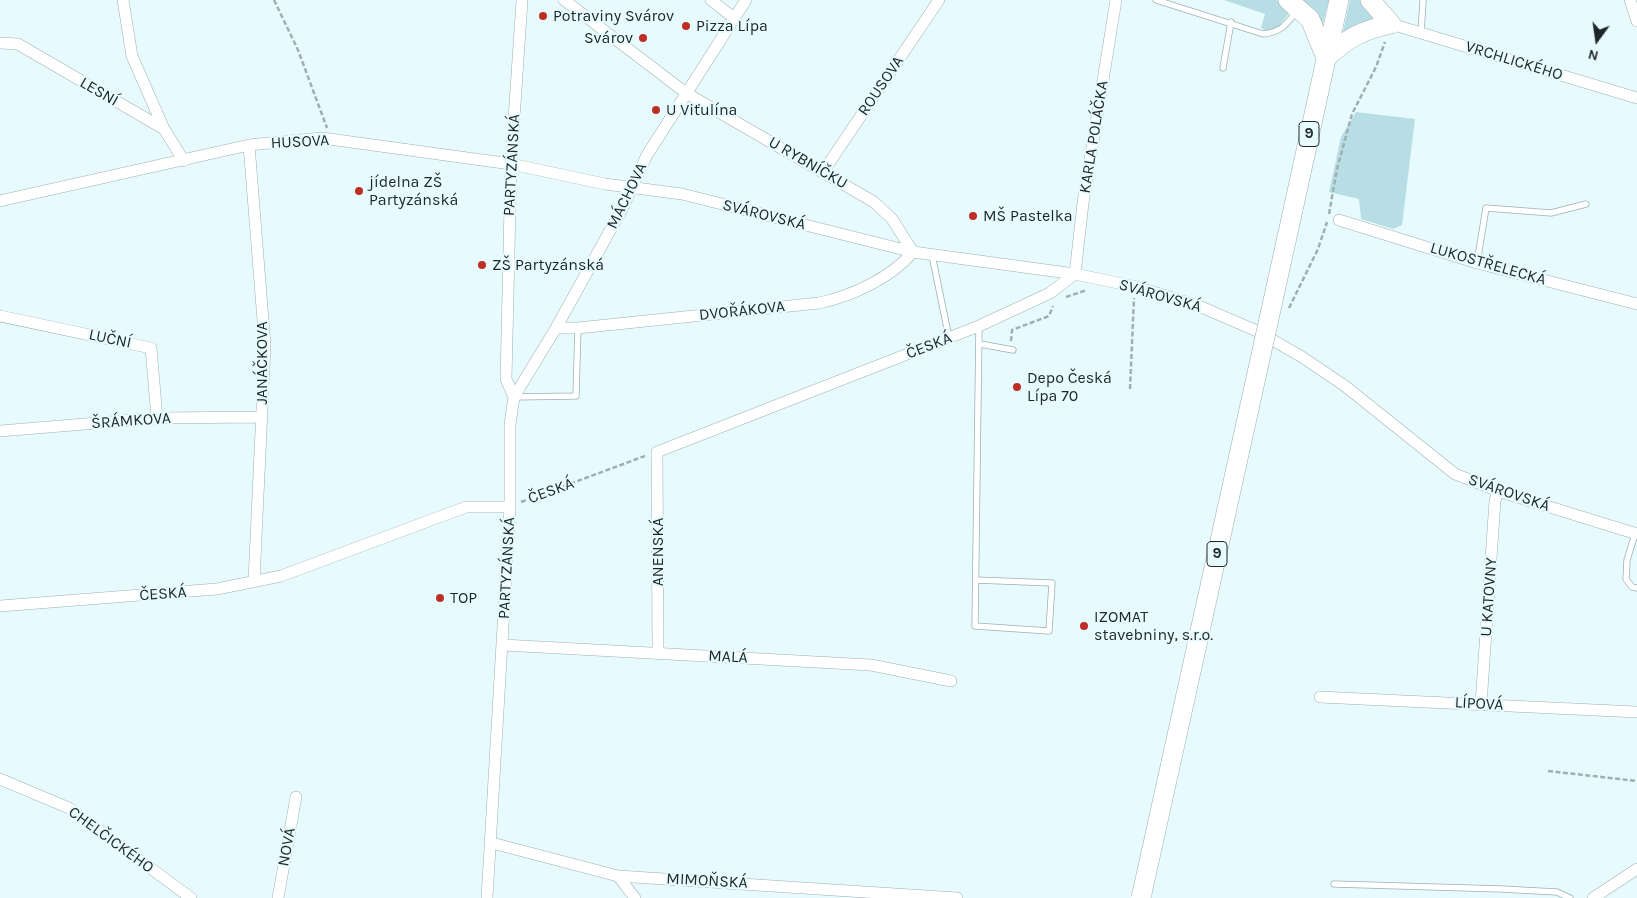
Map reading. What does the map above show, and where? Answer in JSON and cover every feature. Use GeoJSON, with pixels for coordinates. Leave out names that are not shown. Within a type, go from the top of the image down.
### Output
{"type":"FeatureCollection","features":[{"type":"Feature","properties":{"kind":"main road","name":"9"},"geometry":{"type":"LineString","coordinates":[[1141,898],[1339,0]]}},
{"type":"Feature","properties":{"kind":"main road"},"geometry":{"type":"LineString","coordinates":[[1293,4],[1310,19],[1326,58],[1346,40],[1371,28],[1391,24],[1370,0]]}},
{"type":"Feature","properties":{"kind":"street"},"geometry":{"type":"LineString","coordinates":[[123,0],[132,56],[164,129]]}},
{"type":"Feature","properties":{"kind":"street","name":"PARTYZÁNSKÁ"},"geometry":{"type":"LineString","coordinates":[[487,898],[492,843],[510,506],[510,424],[514,397],[506,379],[511,164],[522,0]]}},
{"type":"Feature","properties":{"kind":"street","name":"U RYBNÍČKU"},"geometry":{"type":"LineString","coordinates":[[564,0],[686,92],[874,202],[892,220],[913,252]]}},
{"type":"Feature","properties":{"kind":"street"},"geometry":{"type":"LineString","coordinates":[[711,0],[734,18]]}},
{"type":"Feature","properties":{"kind":"street","name":"MÁCHOVA"},"geometry":{"type":"LineString","coordinates":[[514,397],[556,328],[632,188],[647,155],[746,0]]}},
{"type":"Feature","properties":{"kind":"street","name":"ROUSOVA"},"geometry":{"type":"LineString","coordinates":[[823,172],[939,0]]}},
{"type":"Feature","properties":{"kind":"street","name":"KARLA POLÁČKA"},"geometry":{"type":"LineString","coordinates":[[1074,274],[1083,203],[1116,0]]}},
{"type":"Feature","properties":{"kind":"street"},"geometry":{"type":"LineString","coordinates":[[1630,0],[1637,22]]}},
{"type":"Feature","properties":{"kind":"street","name":"VRCHLICKÉHO"},"geometry":{"type":"LineString","coordinates":[[1391,24],[1637,98]]}},
{"type":"Feature","properties":{"kind":"street","name":"LESNÍ"},"geometry":{"type":"LineString","coordinates":[[0,43],[18,44],[164,129],[184,161]]}},
{"type":"Feature","properties":{"kind":"street","name":"HUSOVA"},"geometry":{"type":"LineString","coordinates":[[0,201],[249,145],[322,138],[511,164],[632,188]]}},
{"type":"Feature","properties":{"kind":"street","name":"JANÁČKOVA"},"geometry":{"type":"LineString","coordinates":[[249,145],[265,345],[254,582]]}},
{"type":"Feature","properties":{"kind":"street","name":"SVÁROVSKÁ"},"geometry":{"type":"LineString","coordinates":[[632,188],[682,194],[913,252],[1074,274],[1137,287],[1199,306],[1257,331],[1302,357],[1345,386],[1455,474],[1498,491],[1636,534]]}},
{"type":"Feature","properties":{"kind":"street","name":"LUKOSTŘELECKÁ"},"geometry":{"type":"LineString","coordinates":[[1340,220],[1478,263],[1637,304]]}},
{"type":"Feature","properties":{"kind":"street","name":"DVOŘÁKOVA"},"geometry":{"type":"LineString","coordinates":[[556,328],[578,328],[819,303],[841,298],[902,266],[913,252]]}},
{"type":"Feature","properties":{"kind":"street","name":"ČESKÁ"},"geometry":{"type":"LineString","coordinates":[[657,452],[979,326],[1050,292],[1074,274]]}},
{"type":"Feature","properties":{"kind":"street","name":"LUČNÍ"},"geometry":{"type":"LineString","coordinates":[[0,316],[151,348],[157,418]]}},
{"type":"Feature","properties":{"kind":"street","name":"ŠRÁMKOVA"},"geometry":{"type":"LineString","coordinates":[[0,431],[157,418],[262,417]]}},
{"type":"Feature","properties":{"kind":"street","name":"ANENSKÁ"},"geometry":{"type":"LineString","coordinates":[[657,452],[658,653]]}},
{"type":"Feature","properties":{"kind":"street","name":"U KATOVNY"},"geometry":{"type":"LineString","coordinates":[[1481,704],[1495,501],[1498,491]]}},
{"type":"Feature","properties":{"kind":"street","name":"ČESKÁ"},"geometry":{"type":"LineString","coordinates":[[0,606],[217,589],[254,582],[282,576],[466,507],[510,506]]}},
{"type":"Feature","properties":{"kind":"street","name":"MALÁ"},"geometry":{"type":"LineString","coordinates":[[503,645],[870,665],[951,681]]}},
{"type":"Feature","properties":{"kind":"street","name":"LÍPOVÁ"},"geometry":{"type":"LineString","coordinates":[[1320,696],[1637,712]]}},
{"type":"Feature","properties":{"kind":"street","name":"CHELČICKÉHO"},"geometry":{"type":"LineString","coordinates":[[0,779],[69,808],[191,898]]}},
{"type":"Feature","properties":{"kind":"street","name":"NOVÁ"},"geometry":{"type":"LineString","coordinates":[[278,898],[296,797]]}},
{"type":"Feature","properties":{"kind":"street","name":"MIMOŇSKÁ"},"geometry":{"type":"LineString","coordinates":[[492,843],[618,876],[846,894],[957,898]]}},
{"type":"Feature","properties":{"kind":"street"},"geometry":{"type":"LineString","coordinates":[[1593,898],[1637,870]]}},
{"type":"Feature","properties":{"kind":"street"},"geometry":{"type":"LineString","coordinates":[[618,876],[634,898]]}},
{"type":"Feature","properties":{"kind":"lane"},"geometry":{"type":"LineString","coordinates":[[1156,0],[1231,22],[1263,34],[1276,33],[1285,26],[1293,4]]}},
{"type":"Feature","properties":{"kind":"lane"},"geometry":{"type":"LineString","coordinates":[[1420,33],[1424,0]]}},
{"type":"Feature","properties":{"kind":"lane"},"geometry":{"type":"LineString","coordinates":[[1223,68],[1231,22]]}},
{"type":"Feature","properties":{"kind":"lane"},"geometry":{"type":"LineString","coordinates":[[1478,263],[1486,208],[1551,213],[1586,204]]}},
{"type":"Feature","properties":{"kind":"lane"},"geometry":{"type":"LineString","coordinates":[[932,255],[949,338]]}},
{"type":"Feature","properties":{"kind":"lane"},"geometry":{"type":"LineString","coordinates":[[976,580],[1052,583],[1049,630],[975,626],[979,326]]}},
{"type":"Feature","properties":{"kind":"lane"},"geometry":{"type":"LineString","coordinates":[[514,397],[576,396],[578,328]]}},
{"type":"Feature","properties":{"kind":"lane"},"geometry":{"type":"LineString","coordinates":[[980,344],[1013,350]]}},
{"type":"Feature","properties":{"kind":"lane"},"geometry":{"type":"LineString","coordinates":[[1636,534],[1627,560],[1626,579],[1632,587],[1637,588]]}},
{"type":"Feature","properties":{"kind":"lane"},"geometry":{"type":"LineString","coordinates":[[1334,884],[1557,892],[1570,898]]}},
{"type":"Feature","properties":{"kind":"path"},"geometry":{"type":"LineString","coordinates":[[274,0],[298,50],[330,139]]}},
{"type":"Feature","properties":{"kind":"path"},"geometry":{"type":"LineString","coordinates":[[1285,315],[1318,250],[1352,114],[1376,67],[1391,24]]}},
{"type":"Feature","properties":{"kind":"path"},"geometry":{"type":"LineString","coordinates":[[1064,298],[1091,288]]}},
{"type":"Feature","properties":{"kind":"path"},"geometry":{"type":"LineString","coordinates":[[1130,389],[1134,297],[1142,300]]}},
{"type":"Feature","properties":{"kind":"path"},"geometry":{"type":"LineString","coordinates":[[1011,341],[1012,330],[1049,316],[1055,301]]}},
{"type":"Feature","properties":{"kind":"path","name":"ČESKÁ"},"geometry":{"type":"LineString","coordinates":[[510,506],[657,452]]}},
{"type":"Feature","properties":{"kind":"path"},"geometry":{"type":"LineString","coordinates":[[1548,771],[1637,781]]}},
{"type":"Feature","properties":{"kind":"shaded area"},"geometry":{"type":"Polygon","coordinates":[[[1224,0],[1277,0],[1292,9],[1277,29],[1267,31],[1261,28],[1265,14],[1224,0]]]}},
{"type":"Feature","properties":{"kind":"shaded area"},"geometry":{"type":"Polygon","coordinates":[[[1297,0],[1329,0],[1322,27],[1297,0]]]}},
{"type":"Feature","properties":{"kind":"shaded area"},"geometry":{"type":"Polygon","coordinates":[[[1350,0],[1361,0],[1375,19],[1345,33],[1343,32],[1350,0]]]}},
{"type":"Feature","properties":{"kind":"shaded area"},"geometry":{"type":"Polygon","coordinates":[[[1356,112],[1415,119],[1402,225],[1393,229],[1361,219],[1359,199],[1329,192],[1341,137],[1356,112]]]}},
{"type":"Feature","properties":{"kind":"place","name":"Potraviny Svárov"},"geometry":{"type":"Point","coordinates":[543,16]}},
{"type":"Feature","properties":{"kind":"place","name":"Pizza Lípa"},"geometry":{"type":"Point","coordinates":[686,26]}},
{"type":"Feature","properties":{"kind":"place","name":"Svárov"},"geometry":{"type":"Point","coordinates":[643,38]}},
{"type":"Feature","properties":{"kind":"place","name":"U Viťulína"},"geometry":{"type":"Point","coordinates":[656,110]}},
{"type":"Feature","properties":{"kind":"place","name":"jídelna ZŠ Partyzánská"},"geometry":{"type":"Point","coordinates":[359,191]}},
{"type":"Feature","properties":{"kind":"place","name":"MŠ Pastelka"},"geometry":{"type":"Point","coordinates":[973,216]}},
{"type":"Feature","properties":{"kind":"place","name":"ZŠ Partyzánská"},"geometry":{"type":"Point","coordinates":[482,265]}},
{"type":"Feature","properties":{"kind":"place","name":"Depo Česká Lípa 70"},"geometry":{"type":"Point","coordinates":[1017,387]}},
{"type":"Feature","properties":{"kind":"place","name":"TOP"},"geometry":{"type":"Point","coordinates":[440,598]}},
{"type":"Feature","properties":{"kind":"place","name":"IZOMAT stavebniny, s.r.o."},"geometry":{"type":"Point","coordinates":[1084,626]}}]}
